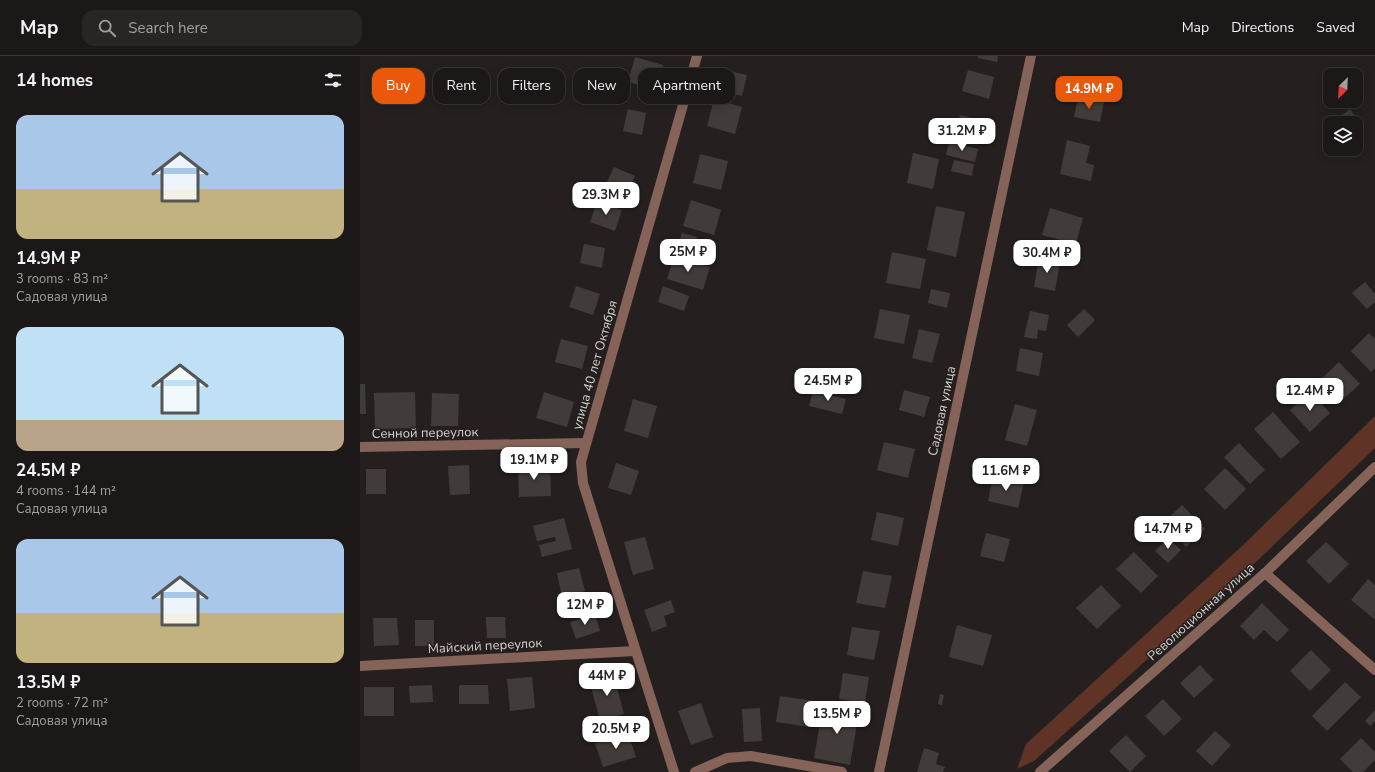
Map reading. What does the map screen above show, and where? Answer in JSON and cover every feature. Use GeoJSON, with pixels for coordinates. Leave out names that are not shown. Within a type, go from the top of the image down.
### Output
{"type":"FeatureCollection","features":[{"type":"Feature","properties":{"kind":"street","name":"улица 40 лет Октября"},"geometry":{"type":"LineString","coordinates":[[674,772],[583,483],[580,462],[697,56]]}},
{"type":"Feature","properties":{"kind":"street","name":"Садовая улица"},"geometry":{"type":"LineString","coordinates":[[879,772],[1031,56]]}},
{"type":"Feature","properties":{"kind":"street","name":"Сенной переулок"},"geometry":{"type":"LineString","coordinates":[[360,447],[586,443]]}},
{"type":"Feature","properties":{"kind":"street","name":"Революционная улица"},"geometry":{"type":"LineString","coordinates":[[1040,772],[1264,573],[1375,468]]}},
{"type":"Feature","properties":{"kind":"street"},"geometry":{"type":"LineString","coordinates":[[1264,573],[1375,670]]}},
{"type":"Feature","properties":{"kind":"street","name":"Майский переулок"},"geometry":{"type":"LineString","coordinates":[[360,666],[635,651]]}},
{"type":"Feature","properties":{"kind":"street"},"geometry":{"type":"LineString","coordinates":[[695,772],[727,758],[751,756],[842,772]]}},
{"type":"Feature","properties":{"kind":"shaded area"},"geometry":{"type":"Polygon","coordinates":[[[1375,416],[1375,448],[1257,561],[1034,761],[1017,769],[1026,744],[1242,546],[1375,416]]]}},
{"type":"Feature","properties":{"kind":"building"},"geometry":{"type":"Polygon","coordinates":[[[978,56],[998,56],[997,62],[978,58],[978,56]]]}},
{"type":"Feature","properties":{"kind":"building"},"geometry":{"type":"Polygon","coordinates":[[[635,57],[663,65],[662,68],[638,68],[638,85],[630,83],[630,75],[635,57]]]}},
{"type":"Feature","properties":{"kind":"building"},"geometry":{"type":"Polygon","coordinates":[[[968,70],[994,77],[989,99],[962,91],[968,70]]]}},
{"type":"Feature","properties":{"kind":"building"},"geometry":{"type":"Polygon","coordinates":[[[735,72],[747,75],[742,96],[735,94],[735,72]]]}},
{"type":"Feature","properties":{"kind":"building"},"geometry":{"type":"Polygon","coordinates":[[[1078,97],[1104,102],[1100,122],[1074,117],[1078,97]]]}},
{"type":"Feature","properties":{"kind":"building"},"geometry":{"type":"Polygon","coordinates":[[[713,104],[732,104],[742,107],[735,134],[707,126],[713,104]]]}},
{"type":"Feature","properties":{"kind":"building"},"geometry":{"type":"Polygon","coordinates":[[[628,109],[646,113],[642,135],[623,131],[628,109]]]}},
{"type":"Feature","properties":{"kind":"building"},"geometry":{"type":"Polygon","coordinates":[[[1350,109],[1355,116],[1341,116],[1350,109]]]}},
{"type":"Feature","properties":{"kind":"building"},"geometry":{"type":"Polygon","coordinates":[[[960,115],[986,121],[982,141],[955,135],[960,115]]]}},
{"type":"Feature","properties":{"kind":"building"},"geometry":{"type":"Polygon","coordinates":[[[1067,140],[1090,146],[1086,163],[1094,165],[1091,181],[1060,174],[1067,140]]]}},
{"type":"Feature","properties":{"kind":"building"},"geometry":{"type":"Polygon","coordinates":[[[949,142],[978,149],[975,162],[946,155],[949,142]]]}},
{"type":"Feature","properties":{"kind":"building"},"geometry":{"type":"Polygon","coordinates":[[[913,153],[939,159],[933,189],[907,183],[913,153]]]}},
{"type":"Feature","properties":{"kind":"building"},"geometry":{"type":"Polygon","coordinates":[[[700,154],[728,161],[721,190],[693,183],[700,154]]]}},
{"type":"Feature","properties":{"kind":"building"},"geometry":{"type":"Polygon","coordinates":[[[954,160],[974,164],[972,176],[951,171],[954,160]]]}},
{"type":"Feature","properties":{"kind":"building"},"geometry":{"type":"Polygon","coordinates":[[[614,167],[635,176],[626,196],[605,186],[614,167]]]}},
{"type":"Feature","properties":{"kind":"building"},"geometry":{"type":"Polygon","coordinates":[[[691,200],[721,210],[714,235],[683,226],[691,200]]]}},
{"type":"Feature","properties":{"kind":"building"},"geometry":{"type":"Polygon","coordinates":[[[597,201],[622,210],[615,231],[590,222],[597,201]]]}},
{"type":"Feature","properties":{"kind":"building"},"geometry":{"type":"Polygon","coordinates":[[[936,206],[965,212],[956,257],[927,250],[936,206]]]}},
{"type":"Feature","properties":{"kind":"building"},"geometry":{"type":"Polygon","coordinates":[[[1050,208],[1083,218],[1076,244],[1042,235],[1050,208]]]}},
{"type":"Feature","properties":{"kind":"building"},"geometry":{"type":"Polygon","coordinates":[[[682,233],[697,237],[693,249],[678,245],[682,233]]]}},
{"type":"Feature","properties":{"kind":"building"},"geometry":{"type":"Polygon","coordinates":[[[584,244],[605,248],[602,268],[580,263],[584,244]]]}},
{"type":"Feature","properties":{"kind":"building"},"geometry":{"type":"Polygon","coordinates":[[[892,252],[926,259],[920,289],[886,283],[892,252]]]}},
{"type":"Feature","properties":{"kind":"building"},"geometry":{"type":"Polygon","coordinates":[[[674,256],[710,267],[703,290],[667,279],[674,256]]]}},
{"type":"Feature","properties":{"kind":"building"},"geometry":{"type":"Polygon","coordinates":[[[1039,258],[1060,262],[1055,291],[1034,287],[1039,258]]]}},
{"type":"Feature","properties":{"kind":"building"},"geometry":{"type":"Polygon","coordinates":[[[1365,282],[1375,294],[1375,302],[1367,309],[1352,293],[1365,282]]]}},
{"type":"Feature","properties":{"kind":"building"},"geometry":{"type":"Polygon","coordinates":[[[576,286],[600,294],[593,315],[569,307],[576,286]]]}},
{"type":"Feature","properties":{"kind":"building"},"geometry":{"type":"Polygon","coordinates":[[[663,286],[689,296],[684,311],[658,302],[663,286]]]}},
{"type":"Feature","properties":{"kind":"building"},"geometry":{"type":"Polygon","coordinates":[[[931,289],[950,293],[947,308],[928,303],[931,289]]]}},
{"type":"Feature","properties":{"kind":"building"},"geometry":{"type":"Polygon","coordinates":[[[880,309],[910,315],[904,344],[874,338],[880,309]]]}},
{"type":"Feature","properties":{"kind":"building"},"geometry":{"type":"Polygon","coordinates":[[[1084,309],[1095,320],[1078,337],[1067,325],[1084,309]]]}},
{"type":"Feature","properties":{"kind":"building"},"geometry":{"type":"Polygon","coordinates":[[[1030,311],[1049,315],[1046,331],[1038,330],[1037,339],[1024,337],[1030,311]]]}},
{"type":"Feature","properties":{"kind":"building"},"geometry":{"type":"Polygon","coordinates":[[[919,329],[940,334],[932,363],[912,358],[919,329]]]}},
{"type":"Feature","properties":{"kind":"building"},"geometry":{"type":"Polygon","coordinates":[[[1369,333],[1375,339],[1375,368],[1371,372],[1351,351],[1369,333]]]}},
{"type":"Feature","properties":{"kind":"building"},"geometry":{"type":"Polygon","coordinates":[[[561,339],[588,346],[582,369],[555,362],[561,339]]]}},
{"type":"Feature","properties":{"kind":"building"},"geometry":{"type":"Polygon","coordinates":[[[1020,348],[1043,353],[1039,376],[1016,371],[1020,348]]]}},
{"type":"Feature","properties":{"kind":"building"},"geometry":{"type":"Polygon","coordinates":[[[1339,362],[1360,384],[1341,401],[1321,379],[1339,362]]]}},
{"type":"Feature","properties":{"kind":"building"},"geometry":{"type":"Polygon","coordinates":[[[360,384],[365,384],[366,414],[360,414],[360,384]]]}},
{"type":"Feature","properties":{"kind":"building"},"geometry":{"type":"Polygon","coordinates":[[[904,390],[930,397],[924,417],[899,410],[904,390]]]}},
{"type":"Feature","properties":{"kind":"building"},"geometry":{"type":"Polygon","coordinates":[[[813,391],[846,399],[842,414],[809,406],[813,391]]]}},
{"type":"Feature","properties":{"kind":"building"},"geometry":{"type":"Polygon","coordinates":[[[1310,391],[1330,413],[1310,432],[1290,410],[1310,391]]]}},
{"type":"Feature","properties":{"kind":"building"},"geometry":{"type":"Polygon","coordinates":[[[415,392],[416,428],[375,429],[374,393],[415,392]]]}},
{"type":"Feature","properties":{"kind":"building"},"geometry":{"type":"Polygon","coordinates":[[[544,392],[574,402],[567,427],[536,418],[544,392]]]}},
{"type":"Feature","properties":{"kind":"building"},"geometry":{"type":"Polygon","coordinates":[[[432,393],[459,394],[458,426],[431,426],[432,393]]]}},
{"type":"Feature","properties":{"kind":"building"},"geometry":{"type":"Polygon","coordinates":[[[633,399],[657,406],[648,438],[624,431],[633,399]]]}},
{"type":"Feature","properties":{"kind":"building"},"geometry":{"type":"Polygon","coordinates":[[[1015,404],[1037,410],[1027,446],[1005,440],[1015,404]]]}},
{"type":"Feature","properties":{"kind":"building"},"geometry":{"type":"Polygon","coordinates":[[[1273,412],[1300,442],[1281,459],[1254,429],[1273,412]]]}},
{"type":"Feature","properties":{"kind":"building"},"geometry":{"type":"Polygon","coordinates":[[[884,442],[915,449],[908,478],[877,470],[884,442]]]}},
{"type":"Feature","properties":{"kind":"building"},"geometry":{"type":"Polygon","coordinates":[[[1239,443],[1265,470],[1250,484],[1224,457],[1239,443]]]}},
{"type":"Feature","properties":{"kind":"building"},"geometry":{"type":"Polygon","coordinates":[[[616,463],[639,471],[631,495],[608,488],[616,463]]]}},
{"type":"Feature","properties":{"kind":"building"},"geometry":{"type":"Polygon","coordinates":[[[469,465],[470,494],[450,495],[448,466],[469,465]]]}},
{"type":"Feature","properties":{"kind":"building"},"geometry":{"type":"Polygon","coordinates":[[[550,465],[551,496],[519,497],[518,466],[550,465]]]}},
{"type":"Feature","properties":{"kind":"building"},"geometry":{"type":"Polygon","coordinates":[[[1225,468],[1246,489],[1225,510],[1204,489],[1225,468]]]}},
{"type":"Feature","properties":{"kind":"building"},"geometry":{"type":"Polygon","coordinates":[[[366,469],[386,469],[386,494],[366,494],[366,469]]]}},
{"type":"Feature","properties":{"kind":"building"},"geometry":{"type":"Polygon","coordinates":[[[993,476],[1024,482],[1018,508],[988,501],[993,476]]]}},
{"type":"Feature","properties":{"kind":"building"},"geometry":{"type":"Polygon","coordinates":[[[1182,505],[1205,529],[1186,547],[1163,523],[1182,505]]]}},
{"type":"Feature","properties":{"kind":"building"},"geometry":{"type":"Polygon","coordinates":[[[877,512],[904,518],[898,546],[871,540],[877,512]]]}},
{"type":"Feature","properties":{"kind":"building"},"geometry":{"type":"Polygon","coordinates":[[[564,518],[572,549],[542,557],[539,545],[556,541],[555,537],[537,541],[533,526],[564,518]]]}},
{"type":"Feature","properties":{"kind":"building"},"geometry":{"type":"Polygon","coordinates":[[[986,533],[1010,539],[1004,562],[980,556],[986,533]]]}},
{"type":"Feature","properties":{"kind":"building"},"geometry":{"type":"Polygon","coordinates":[[[645,537],[654,569],[633,575],[624,542],[645,537]]]}},
{"type":"Feature","properties":{"kind":"building"},"geometry":{"type":"Polygon","coordinates":[[[1168,538],[1181,550],[1168,563],[1155,551],[1168,538]]]}},
{"type":"Feature","properties":{"kind":"building"},"geometry":{"type":"Polygon","coordinates":[[[1326,542],[1349,564],[1329,584],[1306,561],[1326,542]]]}},
{"type":"Feature","properties":{"kind":"building"},"geometry":{"type":"Polygon","coordinates":[[[1134,552],[1158,576],[1141,593],[1116,569],[1134,552]]]}},
{"type":"Feature","properties":{"kind":"building"},"geometry":{"type":"Polygon","coordinates":[[[579,568],[585,591],[562,597],[557,573],[579,568]]]}},
{"type":"Feature","properties":{"kind":"building"},"geometry":{"type":"Polygon","coordinates":[[[863,571],[892,576],[885,608],[856,603],[863,571]]]}},
{"type":"Feature","properties":{"kind":"building"},"geometry":{"type":"Polygon","coordinates":[[[1368,579],[1375,585],[1374,619],[1351,600],[1368,579]]]}},
{"type":"Feature","properties":{"kind":"building"},"geometry":{"type":"Polygon","coordinates":[[[1101,585],[1121,606],[1097,629],[1076,608],[1101,585]]]}},
{"type":"Feature","properties":{"kind":"building"},"geometry":{"type":"Polygon","coordinates":[[[671,600],[675,612],[664,616],[667,626],[652,632],[644,610],[671,600]]]}},
{"type":"Feature","properties":{"kind":"building"},"geometry":{"type":"Polygon","coordinates":[[[1262,603],[1289,630],[1277,642],[1264,630],[1254,640],[1240,626],[1262,603]]]}},
{"type":"Feature","properties":{"kind":"building"},"geometry":{"type":"Polygon","coordinates":[[[595,614],[600,631],[576,639],[570,622],[595,614]]]}},
{"type":"Feature","properties":{"kind":"building"},"geometry":{"type":"Polygon","coordinates":[[[486,617],[505,617],[506,638],[487,638],[486,617]]]}},
{"type":"Feature","properties":{"kind":"building"},"geometry":{"type":"Polygon","coordinates":[[[373,618],[397,618],[399,645],[374,646],[373,618]]]}},
{"type":"Feature","properties":{"kind":"building"},"geometry":{"type":"Polygon","coordinates":[[[415,620],[434,620],[434,646],[415,646],[415,620]]]}},
{"type":"Feature","properties":{"kind":"building"},"geometry":{"type":"Polygon","coordinates":[[[957,625],[992,635],[983,666],[949,657],[957,625]]]}},
{"type":"Feature","properties":{"kind":"building"},"geometry":{"type":"Polygon","coordinates":[[[852,627],[880,631],[874,660],[847,655],[852,627]]]}},
{"type":"Feature","properties":{"kind":"building"},"geometry":{"type":"Polygon","coordinates":[[[1311,650],[1331,670],[1310,691],[1290,671],[1311,650]]]}},
{"type":"Feature","properties":{"kind":"building"},"geometry":{"type":"Polygon","coordinates":[[[1200,665],[1214,680],[1194,698],[1180,683],[1200,665]]]}},
{"type":"Feature","properties":{"kind":"building"},"geometry":{"type":"Polygon","coordinates":[[[613,673],[624,714],[600,720],[589,680],[613,673]]]}},
{"type":"Feature","properties":{"kind":"building"},"geometry":{"type":"Polygon","coordinates":[[[843,673],[869,677],[865,703],[839,699],[843,673]]]}},
{"type":"Feature","properties":{"kind":"building"},"geometry":{"type":"Polygon","coordinates":[[[532,677],[535,708],[510,711],[507,679],[532,677]]]}},
{"type":"Feature","properties":{"kind":"building"},"geometry":{"type":"Polygon","coordinates":[[[1345,682],[1361,697],[1327,731],[1312,716],[1345,682]]]}},
{"type":"Feature","properties":{"kind":"building"},"geometry":{"type":"Polygon","coordinates":[[[432,685],[433,702],[410,703],[409,686],[432,685]]]}},
{"type":"Feature","properties":{"kind":"building"},"geometry":{"type":"Polygon","coordinates":[[[459,685],[488,685],[489,704],[459,704],[459,685]]]}},
{"type":"Feature","properties":{"kind":"building"},"geometry":{"type":"Polygon","coordinates":[[[364,687],[394,687],[394,716],[364,716],[364,687]]]}},
{"type":"Feature","properties":{"kind":"building"},"geometry":{"type":"Polygon","coordinates":[[[940,694],[944,695],[942,705],[938,704],[940,694]]]}},
{"type":"Feature","properties":{"kind":"building"},"geometry":{"type":"Polygon","coordinates":[[[780,696],[814,701],[810,727],[776,722],[780,696]]]}},
{"type":"Feature","properties":{"kind":"building"},"geometry":{"type":"Polygon","coordinates":[[[1163,699],[1182,719],[1164,736],[1145,716],[1163,699]]]}},
{"type":"Feature","properties":{"kind":"building"},"geometry":{"type":"Polygon","coordinates":[[[701,703],[713,737],[691,745],[678,711],[701,703]]]}},
{"type":"Feature","properties":{"kind":"building"},"geometry":{"type":"Polygon","coordinates":[[[823,706],[859,712],[850,765],[814,758],[823,706]]]}},
{"type":"Feature","properties":{"kind":"building"},"geometry":{"type":"Polygon","coordinates":[[[760,708],[762,741],[744,742],[742,709],[760,708]]]}},
{"type":"Feature","properties":{"kind":"building"},"geometry":{"type":"Polygon","coordinates":[[[1375,710],[1375,721],[1370,726],[1365,721],[1375,710]]]}},
{"type":"Feature","properties":{"kind":"building"},"geometry":{"type":"Polygon","coordinates":[[[1215,731],[1231,745],[1212,766],[1196,751],[1215,731]]]}},
{"type":"Feature","properties":{"kind":"building"},"geometry":{"type":"Polygon","coordinates":[[[628,733],[636,757],[603,767],[595,743],[628,733]]]}},
{"type":"Feature","properties":{"kind":"building"},"geometry":{"type":"Polygon","coordinates":[[[1126,735],[1146,756],[1130,772],[1109,751],[1126,735]]]}},
{"type":"Feature","properties":{"kind":"building"},"geometry":{"type":"Polygon","coordinates":[[[1361,738],[1375,752],[1375,760],[1363,772],[1353,772],[1340,759],[1361,738]]]}},
{"type":"Feature","properties":{"kind":"building"},"geometry":{"type":"Polygon","coordinates":[[[924,748],[939,753],[936,764],[945,767],[943,772],[917,772],[924,748]]]}}]}
